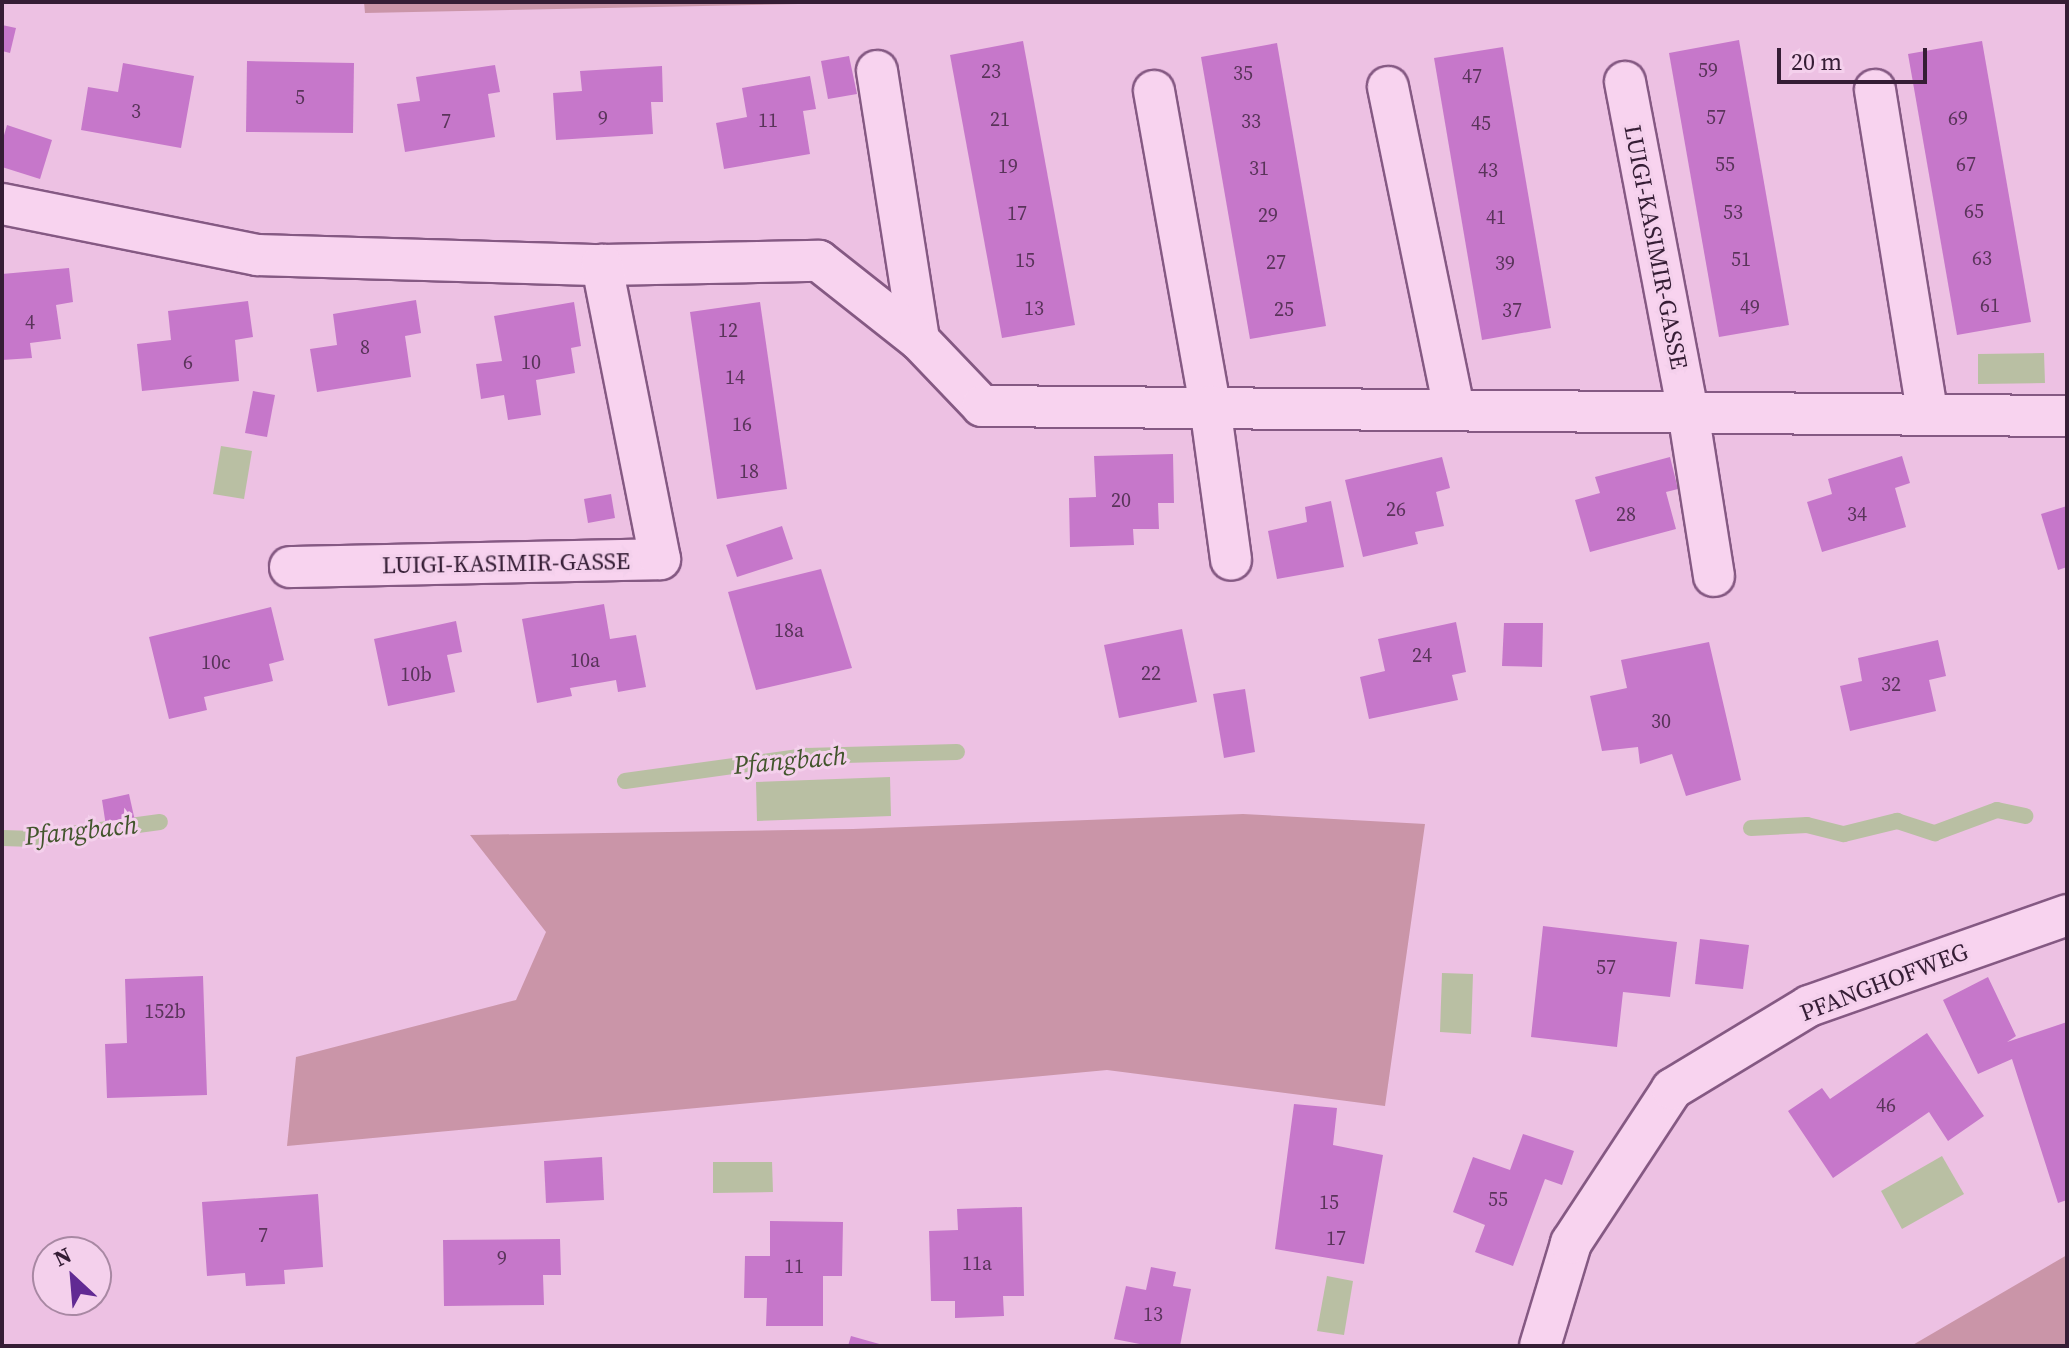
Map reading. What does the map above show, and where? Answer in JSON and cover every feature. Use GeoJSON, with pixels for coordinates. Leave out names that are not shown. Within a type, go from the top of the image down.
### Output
{"type":"FeatureCollection","features":[{"type":"Feature","properties":{"kind":"street"},"geometry":{"type":"LineString","coordinates":[[877,71],[919,340]]}},
{"type":"Feature","properties":{"kind":"street","name":"LUIGI-KASIMIR-GASSE"},"geometry":{"type":"LineString","coordinates":[[1625,82],[1688,412],[1714,576]]}},
{"type":"Feature","properties":{"kind":"street"},"geometry":{"type":"LineString","coordinates":[[1388,87],[1454,409]]}},
{"type":"Feature","properties":{"kind":"street"},"geometry":{"type":"LineString","coordinates":[[1875,90],[1927,412]]}},
{"type":"Feature","properties":{"kind":"street"},"geometry":{"type":"LineString","coordinates":[[1154,91],[1210,406],[1231,560]]}},
{"type":"Feature","properties":{"kind":"street"},"geometry":{"type":"LineString","coordinates":[[2,204],[257,255],[602,265],[819,261],[919,340],[982,406],[1927,412],[2067,416]]}},
{"type":"Feature","properties":{"kind":"street","name":"LUIGI-KASIMIR-GASSE"},"geometry":{"type":"LineString","coordinates":[[290,567],[660,559],[602,265]]}},
{"type":"Feature","properties":{"kind":"street","name":"PFANGHOFWEG"},"geometry":{"type":"LineString","coordinates":[[1540,1346],[1571,1243],[1672,1089],[1809,1006],[2067,915]]}},
{"type":"Feature","properties":{"kind":"shaded area"},"geometry":{"type":"Polygon","coordinates":[[[364,2],[896,2],[365,13],[364,2]]]}},
{"type":"Feature","properties":{"kind":"shaded area"},"geometry":{"type":"Polygon","coordinates":[[[2044,353],[2045,383],[1978,384],[1978,354],[2044,353]]]}},
{"type":"Feature","properties":{"kind":"shaded area"},"geometry":{"type":"Polygon","coordinates":[[[221,446],[252,451],[244,499],[213,494],[221,446]]]}},
{"type":"Feature","properties":{"kind":"shaded area"},"geometry":{"type":"Polygon","coordinates":[[[890,777],[891,816],[757,821],[756,782],[890,777]]]}},
{"type":"Feature","properties":{"kind":"shaded area"},"geometry":{"type":"Polygon","coordinates":[[[1243,814],[1425,824],[1385,1106],[1107,1070],[287,1146],[296,1057],[516,1000],[546,932],[470,835],[853,829],[1243,814]]]}},
{"type":"Feature","properties":{"kind":"shaded area"},"geometry":{"type":"Polygon","coordinates":[[[1442,973],[1473,974],[1471,1034],[1440,1032],[1442,973]]]}},
{"type":"Feature","properties":{"kind":"shaded area"},"geometry":{"type":"Polygon","coordinates":[[[1942,1156],[1964,1194],[1902,1229],[1881,1191],[1942,1156]]]}},
{"type":"Feature","properties":{"kind":"shaded area"},"geometry":{"type":"Polygon","coordinates":[[[713,1162],[772,1162],[773,1192],[713,1193],[713,1162]]]}},
{"type":"Feature","properties":{"kind":"shaded area"},"geometry":{"type":"Polygon","coordinates":[[[2067,1255],[2067,1346],[1911,1346],[2067,1255]]]}},
{"type":"Feature","properties":{"kind":"shaded area"},"geometry":{"type":"Polygon","coordinates":[[[1327,1276],[1353,1281],[1344,1335],[1317,1331],[1327,1276]]]}},
{"type":"Feature","properties":{"kind":"building"},"geometry":{"type":"Polygon","coordinates":[[[2,25],[16,28],[10,53],[2,51],[2,25]]]}},
{"type":"Feature","properties":{"kind":"building"},"geometry":{"type":"Polygon","coordinates":[[[1739,40],[1789,325],[1719,337],[1669,53],[1739,40]]]}},
{"type":"Feature","properties":{"kind":"building"},"geometry":{"type":"Polygon","coordinates":[[[1023,41],[1075,325],[1002,338],[950,55],[1023,41]]]}},
{"type":"Feature","properties":{"kind":"building"},"geometry":{"type":"Polygon","coordinates":[[[1982,41],[2031,322],[1957,335],[1908,54],[1982,41]]]}},
{"type":"Feature","properties":{"kind":"building"},"geometry":{"type":"Polygon","coordinates":[[[1277,43],[1326,326],[1250,339],[1201,57],[1277,43]]]}},
{"type":"Feature","properties":{"kind":"building"},"geometry":{"type":"Polygon","coordinates":[[[1503,47],[1551,328],[1482,340],[1434,58],[1503,47]]]}},
{"type":"Feature","properties":{"kind":"building"},"geometry":{"type":"Polygon","coordinates":[[[849,56],[857,94],[828,99],[821,61],[849,56]]]}},
{"type":"Feature","properties":{"kind":"building"},"geometry":{"type":"Polygon","coordinates":[[[247,61],[354,63],[353,133],[246,132],[247,61]]]}},
{"type":"Feature","properties":{"kind":"building"},"geometry":{"type":"Polygon","coordinates":[[[123,63],[194,76],[181,148],[81,130],[88,87],[118,92],[123,63]]]}},
{"type":"Feature","properties":{"kind":"building"},"geometry":{"type":"Polygon","coordinates":[[[495,65],[500,92],[488,94],[495,137],[405,152],[397,104],[420,101],[416,77],[495,65]]]}},
{"type":"Feature","properties":{"kind":"building"},"geometry":{"type":"Polygon","coordinates":[[[662,66],[663,102],[651,102],[653,134],[556,140],[553,93],[582,91],[580,71],[662,66]]]}},
{"type":"Feature","properties":{"kind":"building"},"geometry":{"type":"Polygon","coordinates":[[[810,76],[816,109],[803,111],[810,154],[724,169],[716,123],[747,117],[742,88],[810,76]]]}},
{"type":"Feature","properties":{"kind":"building"},"geometry":{"type":"Polygon","coordinates":[[[7,125],[52,140],[40,179],[2,167],[2,142],[7,125]]]}},
{"type":"Feature","properties":{"kind":"building"},"geometry":{"type":"Polygon","coordinates":[[[69,268],[73,302],[56,305],[61,339],[30,343],[32,358],[2,360],[2,274],[69,268]]]}},
{"type":"Feature","properties":{"kind":"building"},"geometry":{"type":"Polygon","coordinates":[[[416,300],[421,333],[405,336],[411,377],[317,392],[310,349],[337,345],[333,314],[416,300]]]}},
{"type":"Feature","properties":{"kind":"building"},"geometry":{"type":"Polygon","coordinates":[[[248,301],[253,337],[235,340],[239,381],[142,391],[137,344],[171,340],[168,311],[248,301]]]}},
{"type":"Feature","properties":{"kind":"building"},"geometry":{"type":"Polygon","coordinates":[[[574,302],[581,346],[571,348],[575,373],[536,380],[541,415],[508,420],[504,395],[481,399],[476,364],[502,361],[494,316],[574,302]]]}},
{"type":"Feature","properties":{"kind":"building"},"geometry":{"type":"Polygon","coordinates":[[[760,302],[787,489],[717,499],[690,312],[760,302]]]}},
{"type":"Feature","properties":{"kind":"building"},"geometry":{"type":"Polygon","coordinates":[[[253,391],[275,395],[267,437],[245,433],[253,391]]]}},
{"type":"Feature","properties":{"kind":"building"},"geometry":{"type":"Polygon","coordinates":[[[1173,454],[1174,503],[1158,503],[1159,529],[1133,529],[1134,545],[1070,547],[1069,498],[1096,497],[1094,456],[1173,454]]]}},
{"type":"Feature","properties":{"kind":"building"},"geometry":{"type":"Polygon","coordinates":[[[1902,456],[1910,483],[1895,488],[1906,527],[1822,552],[1807,502],[1832,494],[1828,479],[1902,456]]]}},
{"type":"Feature","properties":{"kind":"building"},"geometry":{"type":"Polygon","coordinates":[[[1442,457],[1450,488],[1436,492],[1444,526],[1415,532],[1418,544],[1363,557],[1345,480],[1442,457]]]}},
{"type":"Feature","properties":{"kind":"building"},"geometry":{"type":"Polygon","coordinates":[[[1670,457],[1678,489],[1666,492],[1676,529],[1590,552],[1575,500],[1600,493],[1595,477],[1670,457]]]}},
{"type":"Feature","properties":{"kind":"building"},"geometry":{"type":"Polygon","coordinates":[[[611,494],[615,518],[588,523],[584,499],[611,494]]]}},
{"type":"Feature","properties":{"kind":"building"},"geometry":{"type":"Polygon","coordinates":[[[1331,501],[1344,567],[1277,579],[1268,531],[1307,522],[1305,507],[1331,501]]]}},
{"type":"Feature","properties":{"kind":"building"},"geometry":{"type":"Polygon","coordinates":[[[2067,506],[2067,567],[2058,570],[2041,514],[2067,506]]]}},
{"type":"Feature","properties":{"kind":"building"},"geometry":{"type":"Polygon","coordinates":[[[782,526],[793,559],[737,577],[726,545],[782,526]]]}},
{"type":"Feature","properties":{"kind":"building"},"geometry":{"type":"Polygon","coordinates":[[[821,569],[852,668],[756,690],[728,592],[821,569]]]}},
{"type":"Feature","properties":{"kind":"building"},"geometry":{"type":"Polygon","coordinates":[[[604,604],[610,639],[636,635],[646,687],[618,692],[616,680],[570,688],[572,696],[537,703],[522,619],[604,604]]]}},
{"type":"Feature","properties":{"kind":"building"},"geometry":{"type":"Polygon","coordinates":[[[271,607],[284,660],[269,664],[273,681],[204,697],[207,710],[169,719],[149,637],[271,607]]]}},
{"type":"Feature","properties":{"kind":"building"},"geometry":{"type":"Polygon","coordinates":[[[456,621],[462,652],[447,655],[455,692],[388,706],[374,639],[456,621]]]}},
{"type":"Feature","properties":{"kind":"building"},"geometry":{"type":"Polygon","coordinates":[[[1456,622],[1466,672],[1452,675],[1458,700],[1369,719],[1360,677],[1385,671],[1378,639],[1456,622]]]}},
{"type":"Feature","properties":{"kind":"building"},"geometry":{"type":"Polygon","coordinates":[[[1504,623],[1543,623],[1542,667],[1502,666],[1504,623]]]}},
{"type":"Feature","properties":{"kind":"building"},"geometry":{"type":"Polygon","coordinates":[[[1182,629],[1197,702],[1119,718],[1104,645],[1182,629]]]}},
{"type":"Feature","properties":{"kind":"building"},"geometry":{"type":"Polygon","coordinates":[[[1938,640],[1946,676],[1929,680],[1936,711],[1850,731],[1840,686],[1862,681],[1858,658],[1938,640]]]}},
{"type":"Feature","properties":{"kind":"building"},"geometry":{"type":"Polygon","coordinates":[[[1709,642],[1741,780],[1686,796],[1672,754],[1640,764],[1638,747],[1602,751],[1590,696],[1627,688],[1621,660],[1709,642]]]}},
{"type":"Feature","properties":{"kind":"building"},"geometry":{"type":"Polygon","coordinates":[[[1245,689],[1255,752],[1224,758],[1213,694],[1245,689]]]}},
{"type":"Feature","properties":{"kind":"building"},"geometry":{"type":"Polygon","coordinates":[[[129,794],[135,821],[106,826],[102,800],[129,794]]]}},
{"type":"Feature","properties":{"kind":"building"},"geometry":{"type":"Polygon","coordinates":[[[1543,926],[1677,942],[1670,997],[1623,992],[1617,1047],[1531,1037],[1543,926]]]}},
{"type":"Feature","properties":{"kind":"building"},"geometry":{"type":"Polygon","coordinates":[[[1700,939],[1749,945],[1743,989],[1695,984],[1700,939]]]}},
{"type":"Feature","properties":{"kind":"building"},"geometry":{"type":"Polygon","coordinates":[[[203,976],[207,1095],[107,1098],[105,1044],[127,1043],[125,979],[203,976]]]}},
{"type":"Feature","properties":{"kind":"building"},"geometry":{"type":"Polygon","coordinates":[[[1988,977],[2016,1036],[2007,1042],[2067,1022],[2067,1200],[2058,1203],[2012,1059],[1978,1074],[1943,1000],[1988,977]]]}},
{"type":"Feature","properties":{"kind":"building"},"geometry":{"type":"Polygon","coordinates":[[[1927,1033],[1984,1116],[1948,1141],[1929,1112],[1833,1178],[1788,1111],[1822,1088],[1830,1099],[1927,1033]]]}},
{"type":"Feature","properties":{"kind":"building"},"geometry":{"type":"Polygon","coordinates":[[[1294,1104],[1337,1108],[1333,1145],[1383,1155],[1364,1264],[1275,1249],[1294,1104]]]}},
{"type":"Feature","properties":{"kind":"building"},"geometry":{"type":"Polygon","coordinates":[[[1523,1134],[1574,1151],[1562,1185],[1545,1179],[1513,1266],[1475,1252],[1485,1225],[1453,1212],[1473,1157],[1510,1170],[1523,1134]]]}},
{"type":"Feature","properties":{"kind":"building"},"geometry":{"type":"Polygon","coordinates":[[[602,1157],[604,1200],[546,1203],[544,1161],[602,1157]]]}},
{"type":"Feature","properties":{"kind":"building"},"geometry":{"type":"Polygon","coordinates":[[[318,1194],[323,1267],[284,1270],[285,1284],[246,1286],[245,1273],[207,1276],[202,1202],[318,1194]]]}},
{"type":"Feature","properties":{"kind":"building"},"geometry":{"type":"Polygon","coordinates":[[[1022,1207],[1024,1296],[1003,1296],[1004,1316],[955,1318],[955,1301],[931,1301],[929,1231],[958,1230],[957,1209],[1022,1207]]]}},
{"type":"Feature","properties":{"kind":"building"},"geometry":{"type":"Polygon","coordinates":[[[770,1221],[843,1222],[842,1276],[823,1276],[823,1326],[766,1326],[767,1298],[744,1298],[745,1256],[770,1256],[770,1221]]]}},
{"type":"Feature","properties":{"kind":"building"},"geometry":{"type":"Polygon","coordinates":[[[560,1239],[561,1275],[543,1275],[544,1305],[444,1306],[443,1240],[560,1239]]]}},
{"type":"Feature","properties":{"kind":"building"},"geometry":{"type":"Polygon","coordinates":[[[1151,1267],[1176,1272],[1173,1286],[1191,1289],[1180,1346],[1150,1346],[1114,1339],[1126,1286],[1146,1290],[1151,1267]]]}},
{"type":"Feature","properties":{"kind":"building"},"geometry":{"type":"Polygon","coordinates":[[[851,1336],[883,1345],[883,1346],[848,1346],[851,1336]]]}},
{"type":"Feature","properties":{"kind":"waterway","name":"Pfangbach"},"geometry":{"type":"LineString","coordinates":[[625,781],[806,756],[957,752]]}},
{"type":"Feature","properties":{"kind":"waterway","name":"Pfangbach"},"geometry":{"type":"LineString","coordinates":[[1751,828],[1807,825],[1844,834],[1897,821],[1935,833],[1997,810],[2025,816]]}},
{"type":"Feature","properties":{"kind":"waterway","name":"Pfangbach"},"geometry":{"type":"LineString","coordinates":[[2,838],[34,839],[160,822]]}}]}
